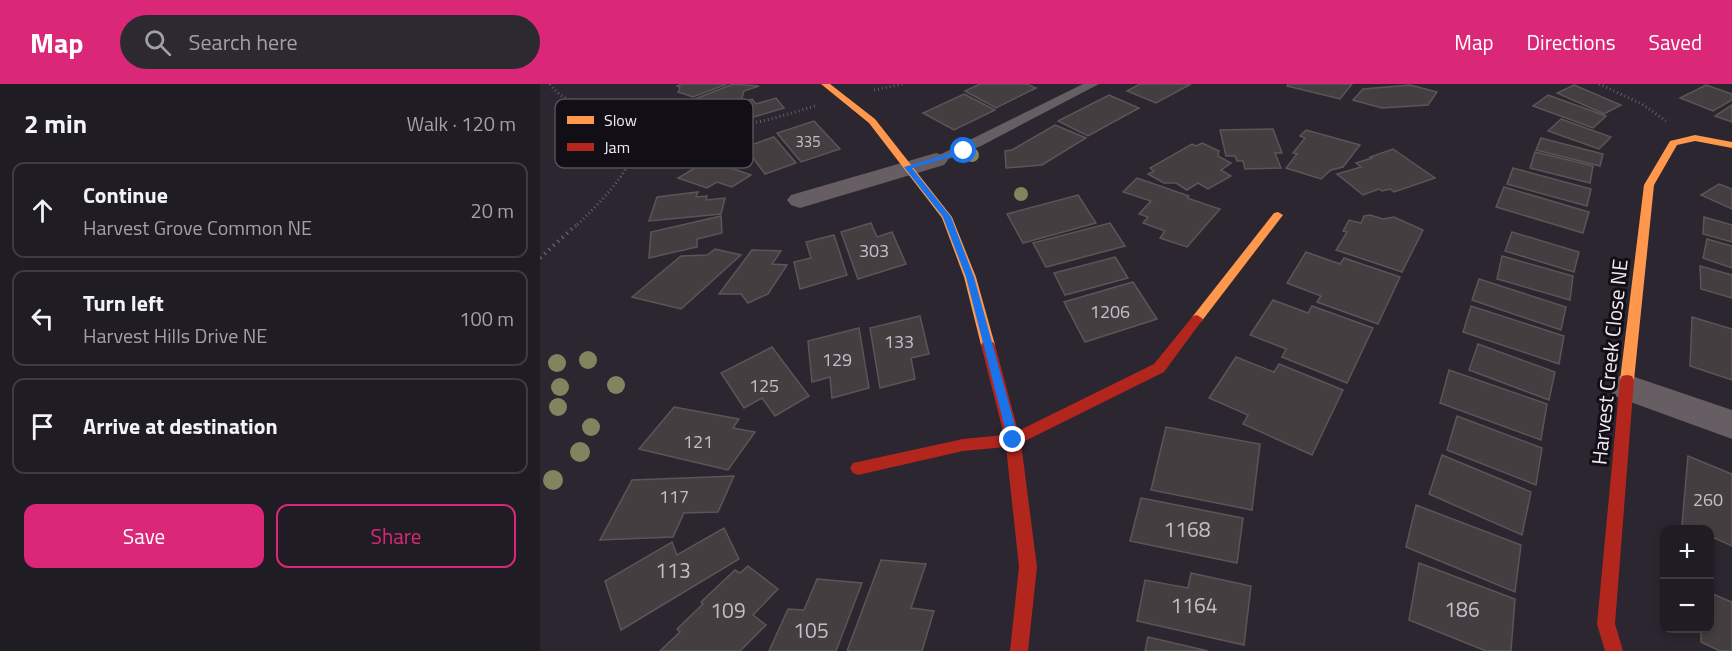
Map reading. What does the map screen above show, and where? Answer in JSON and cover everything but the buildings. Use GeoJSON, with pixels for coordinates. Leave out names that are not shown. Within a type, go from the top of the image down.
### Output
{"type":"FeatureCollection","features":[{"type":"Feature","properties":{"kind":"street"},"geometry":{"type":"LineString","coordinates":[[825,84],[872,122],[947,217],[970,277],[1013,440],[1028,567],[1019,651]]}},
{"type":"Feature","properties":{"kind":"street"},"geometry":{"type":"LineString","coordinates":[[1689,137],[1703,137],[1732,145]]}},
{"type":"Feature","properties":{"kind":"street","name":"Harvest Creek Close NE"},"geometry":{"type":"LineString","coordinates":[[1614,651],[1606,624],[1626,387],[1648,185],[1673,143],[1689,137]]}},
{"type":"Feature","properties":{"kind":"street"},"geometry":{"type":"LineString","coordinates":[[800,200],[936,160]]}},
{"type":"Feature","properties":{"kind":"street"},"geometry":{"type":"LineString","coordinates":[[858,468],[963,445],[1013,440],[1159,368],[1278,215]]}},
{"type":"Feature","properties":{"kind":"street"},"geometry":{"type":"LineString","coordinates":[[1626,387],[1732,424]]}},
{"type":"Feature","properties":{"kind":"lane"},"geometry":{"type":"LineString","coordinates":[[936,160],[964,151],[1068,93],[1093,84]]}},
{"type":"Feature","properties":{"kind":"path"},"geometry":{"type":"LineString","coordinates":[[550,84],[559,97],[566,99]]}},
{"type":"Feature","properties":{"kind":"path"},"geometry":{"type":"LineString","coordinates":[[868,92],[903,84]]}},
{"type":"Feature","properties":{"kind":"path"},"geometry":{"type":"LineString","coordinates":[[1599,84],[1642,104],[1689,137]]}},
{"type":"Feature","properties":{"kind":"path"},"geometry":{"type":"LineString","coordinates":[[753,123],[823,104]]}},
{"type":"Feature","properties":{"kind":"path"},"geometry":{"type":"LineString","coordinates":[[540,258],[572,230],[628,168]]}},
{"type":"Feature","properties":{"kind":"traffic: slow"},"geometry":{"type":"LineString","coordinates":[[825,84],[872,121],[947,217],[970,277],[988,345]]}},
{"type":"Feature","properties":{"kind":"traffic: slow"},"geometry":{"type":"LineString","coordinates":[[1627,380],[1649,185],[1673,143],[1695,138],[1732,145]]}},
{"type":"Feature","properties":{"kind":"traffic: slow"},"geometry":{"type":"LineString","coordinates":[[1197,319],[1278,215]]}},
{"type":"Feature","properties":{"kind":"traffic: jam"},"geometry":{"type":"LineString","coordinates":[[858,468],[963,445],[1013,440],[1159,368],[1197,319]]}},
{"type":"Feature","properties":{"kind":"traffic: jam"},"geometry":{"type":"LineString","coordinates":[[988,345],[1013,440],[1028,567],[1019,651]]}},
{"type":"Feature","properties":{"kind":"traffic: jam"},"geometry":{"type":"LineString","coordinates":[[1614,651],[1606,624],[1627,380]]}},
{"type":"Feature","properties":{"kind":"route"},"geometry":{"type":"LineString","coordinates":[[964,151],[908,167],[947,217],[970,277],[1013,440]]}}]}
